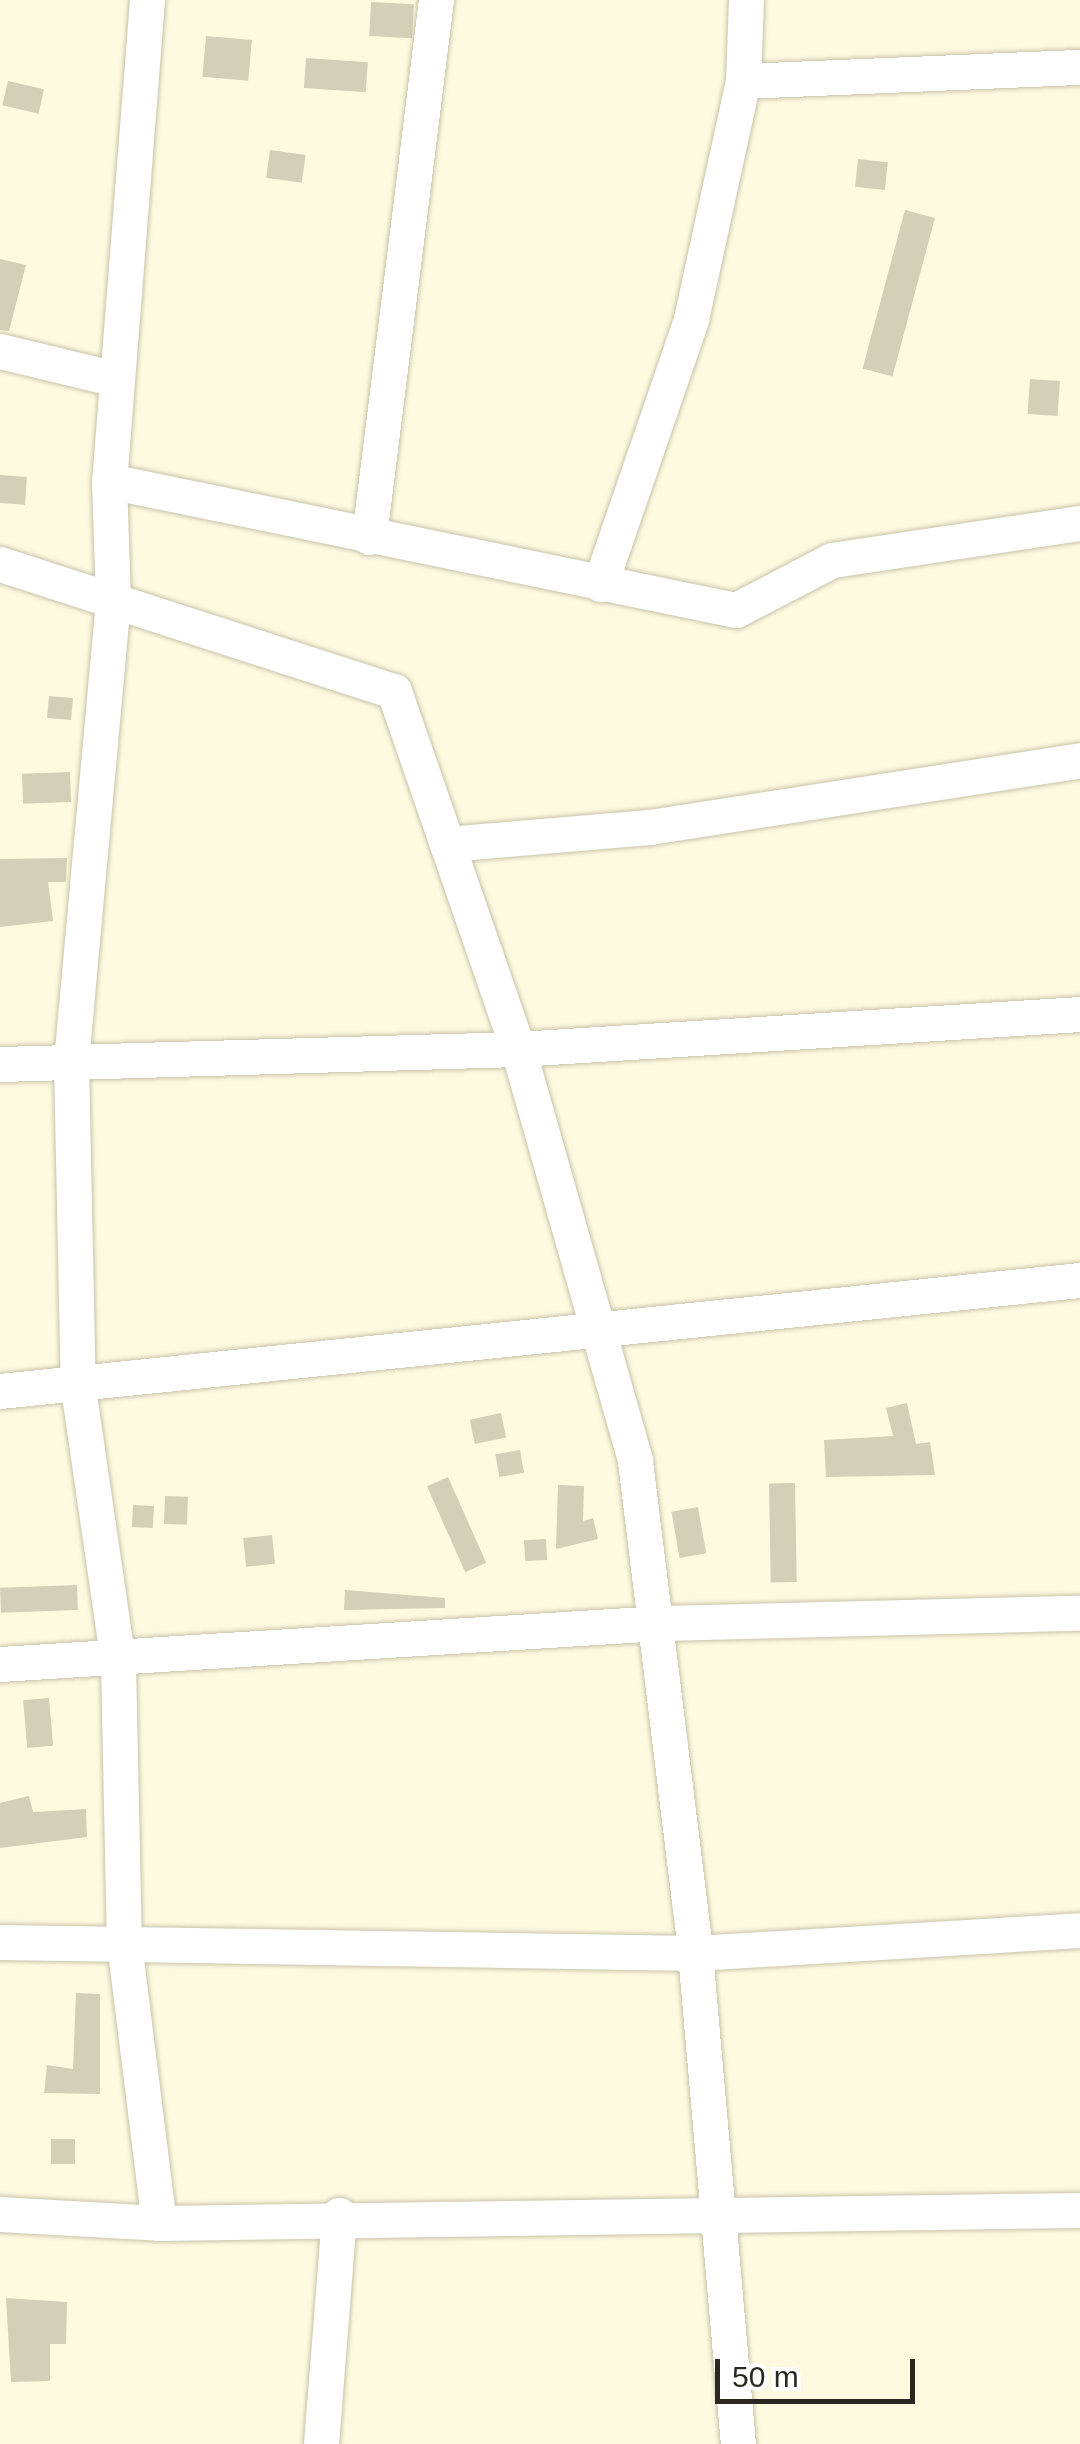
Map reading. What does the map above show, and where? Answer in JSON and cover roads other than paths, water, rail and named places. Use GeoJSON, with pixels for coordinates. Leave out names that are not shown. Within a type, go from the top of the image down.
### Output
{"type":"FeatureCollection","features":[{"type":"Feature","properties":{"kind":"street"},"geometry":{"type":"LineString","coordinates":[[146,0],[109,482],[113,600],[71,1063],[78,1388],[118,1662],[124,1943],[160,2223]]}},
{"type":"Feature","properties":{"kind":"street"},"geometry":{"type":"LineString","coordinates":[[369,537],[436,0]]}},
{"type":"Feature","properties":{"kind":"street"},"geometry":{"type":"LineString","coordinates":[[600,584],[691,320],[743,81],[746,0]]}},
{"type":"Feature","properties":{"kind":"street"},"geometry":{"type":"LineString","coordinates":[[743,81],[1080,67]]}},
{"type":"Feature","properties":{"kind":"street"},"geometry":{"type":"LineString","coordinates":[[0,351],[116,379]]}},
{"type":"Feature","properties":{"kind":"street"},"geometry":{"type":"LineString","coordinates":[[109,482],[736,610],[832,560],[1080,523]]}},
{"type":"Feature","properties":{"kind":"street"},"geometry":{"type":"LineString","coordinates":[[0,564],[394,692],[518,1050],[592,1325],[636,1461],[660,1622],[695,1953],[721,2210],[738,2444]]}},
{"type":"Feature","properties":{"kind":"street"},"geometry":{"type":"LineString","coordinates":[[447,844],[649,827],[1080,760]]}},
{"type":"Feature","properties":{"kind":"street"},"geometry":{"type":"LineString","coordinates":[[0,1064],[518,1050],[1080,1014]]}},
{"type":"Feature","properties":{"kind":"street"},"geometry":{"type":"LineString","coordinates":[[0,1391],[78,1388],[592,1325],[1080,1280]]}},
{"type":"Feature","properties":{"kind":"street"},"geometry":{"type":"LineString","coordinates":[[0,1664],[118,1662],[660,1622],[1080,1613]]}},
{"type":"Feature","properties":{"kind":"street"},"geometry":{"type":"LineString","coordinates":[[0,1942],[695,1953],[1080,1930]]}},
{"type":"Feature","properties":{"kind":"street"},"geometry":{"type":"LineString","coordinates":[[0,2214],[160,2223],[339,2215],[1080,2210]]}},
{"type":"Feature","properties":{"kind":"street"},"geometry":{"type":"LineString","coordinates":[[321,2444],[339,2215]]}}]}
